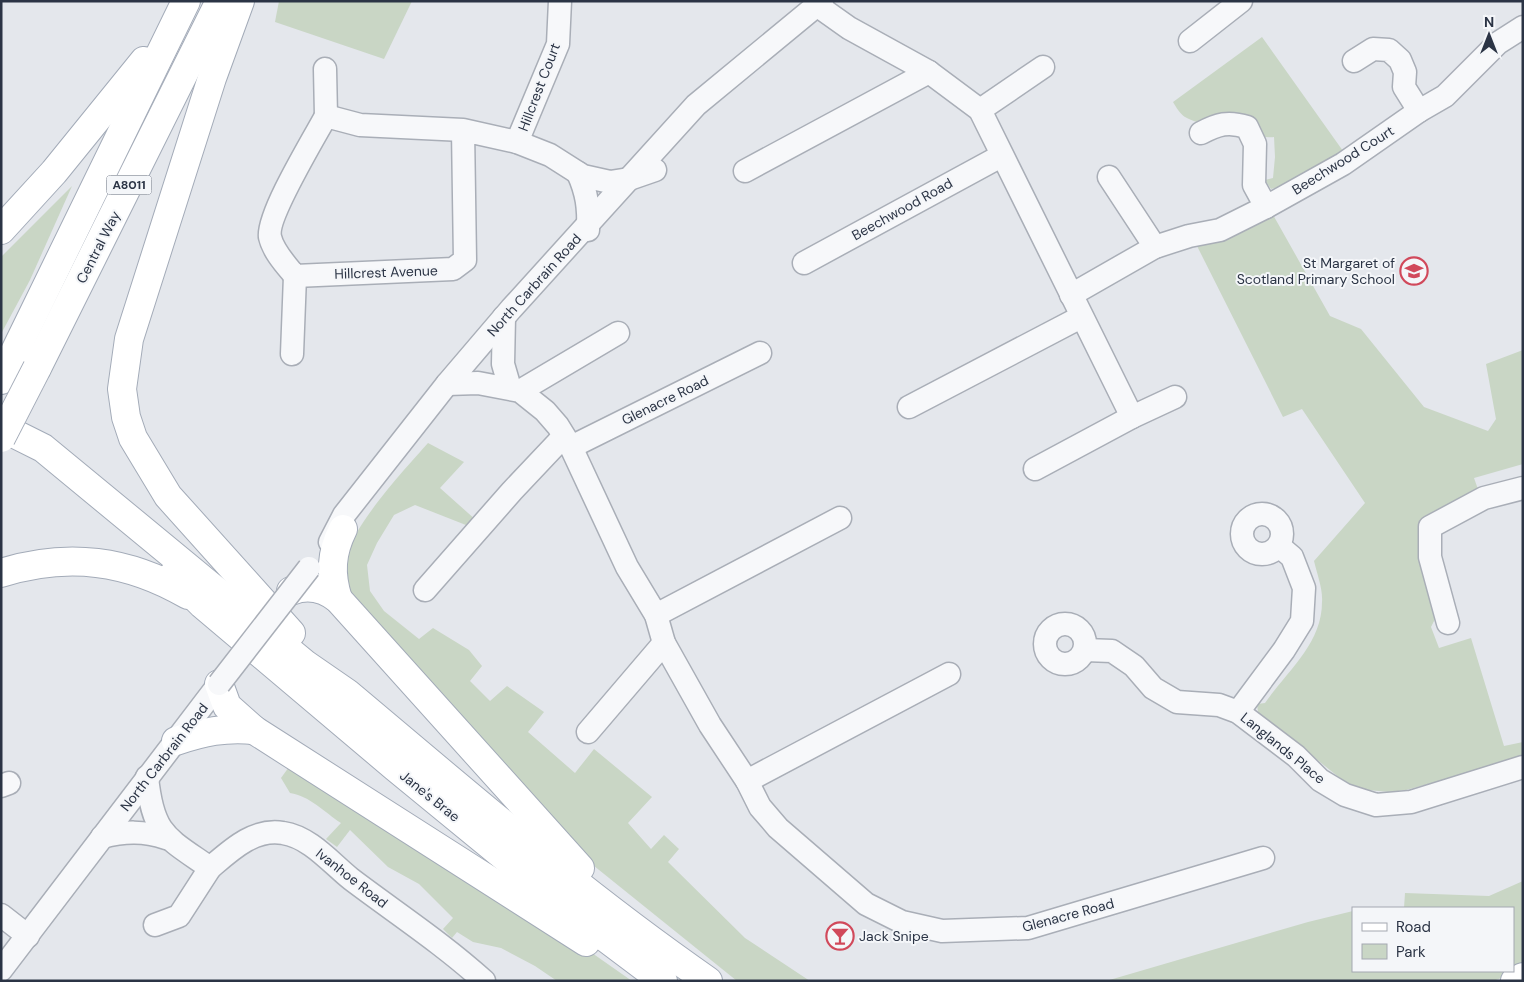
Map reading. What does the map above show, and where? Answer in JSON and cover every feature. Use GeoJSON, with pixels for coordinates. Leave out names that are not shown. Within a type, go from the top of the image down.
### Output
{"type":"FeatureCollection","features":[{"type":"Feature","properties":{"kind":"main road","name":"Central Way"},"geometry":{"type":"LineString","coordinates":[[1,438],[25,362],[186,1]]}},
{"type":"Feature","properties":{"kind":"main road","name":"Central Way"},"geometry":{"type":"LineString","coordinates":[[1,380],[25,362],[220,1]]}},
{"type":"Feature","properties":{"kind":"main road"},"geometry":{"type":"LineString","coordinates":[[240,1],[212,78],[129,339],[122,389],[126,417],[133,438],[168,496],[282,625],[347,693]]}},
{"type":"Feature","properties":{"kind":"main road"},"geometry":{"type":"LineString","coordinates":[[1,230],[54,172],[174,25]]}},
{"type":"Feature","properties":{"kind":"main road"},"geometry":{"type":"LineString","coordinates":[[1,427],[43,448],[305,664],[347,693]]}},
{"type":"Feature","properties":{"kind":"main road"},"geometry":{"type":"LineString","coordinates":[[1,443],[52,474],[167,569],[202,604]]}},
{"type":"Feature","properties":{"kind":"main road"},"geometry":{"type":"LineString","coordinates":[[291,591],[333,583],[333,556],[336,537]]}},
{"type":"Feature","properties":{"kind":"main road"},"geometry":{"type":"LineString","coordinates":[[1,573],[23,566],[53,561],[82,561],[118,566],[169,585],[202,604]]}},
{"type":"Feature","properties":{"kind":"main road"},"geometry":{"type":"LineString","coordinates":[[322,585],[553,840],[642,935]]}},
{"type":"Feature","properties":{"kind":"main road","name":"Jane's Brae"},"geometry":{"type":"LineString","coordinates":[[202,604],[425,792],[574,914],[657,977]]}},
{"type":"Feature","properties":{"kind":"main road"},"geometry":{"type":"LineString","coordinates":[[219,684],[227,706],[254,730],[582,940],[616,959],[657,977]]}},
{"type":"Feature","properties":{"kind":"main road","name":"Jane's Brae"},"geometry":{"type":"LineString","coordinates":[[347,693],[554,865],[642,935],[708,981]]}},
{"type":"Feature","properties":{"kind":"main road"},"geometry":{"type":"LineString","coordinates":[[176,741],[216,729],[254,730]]}},
{"type":"Feature","properties":{"kind":"main road"},"geometry":{"type":"LineString","coordinates":[[1515,981],[1523,977]]}},
{"type":"Feature","properties":{"kind":"street","name":"Hillcrest Court"},"geometry":{"type":"LineString","coordinates":[[517,142],[558,44],[560,1]]}},
{"type":"Feature","properties":{"kind":"street"},"geometry":{"type":"LineString","coordinates":[[1190,41],[1241,1]]}},
{"type":"Feature","properties":{"kind":"street"},"geometry":{"type":"LineString","coordinates":[[820,4],[849,28],[929,72],[980,110],[1001,156],[1132,418]]}},
{"type":"Feature","properties":{"kind":"street","name":"North Carbrain Road"},"geometry":{"type":"LineString","coordinates":[[322,585],[336,537],[458,383],[504,317],[696,105],[820,4]]}},
{"type":"Feature","properties":{"kind":"street","name":"Beechwood Court"},"geometry":{"type":"LineString","coordinates":[[1071,295],[1155,247],[1189,236],[1220,230],[1343,164],[1445,96],[1498,44],[1523,27]]}},
{"type":"Feature","properties":{"kind":"street","name":"North Carbrain Road"},"geometry":{"type":"LineString","coordinates":[[458,383],[503,342],[765,48]]}},
{"type":"Feature","properties":{"kind":"street"},"geometry":{"type":"LineString","coordinates":[[1354,61],[1373,49],[1389,50],[1400,60],[1405,72],[1404,87],[1420,111]]}},
{"type":"Feature","properties":{"kind":"street"},"geometry":{"type":"LineString","coordinates":[[980,110],[1043,67]]}},
{"type":"Feature","properties":{"kind":"street"},"geometry":{"type":"LineString","coordinates":[[292,354],[294,276],[281,259],[270,237],[272,217],[326,116],[325,69]]}},
{"type":"Feature","properties":{"kind":"street"},"geometry":{"type":"LineString","coordinates":[[746,171],[929,72]]}},
{"type":"Feature","properties":{"kind":"street"},"geometry":{"type":"LineString","coordinates":[[326,116],[360,125],[463,130],[517,142],[550,155],[578,173],[610,182],[629,179],[656,170]]}},
{"type":"Feature","properties":{"kind":"street"},"geometry":{"type":"LineString","coordinates":[[1201,133],[1219,124],[1234,122],[1247,127],[1255,144],[1254,184],[1266,207]]}},
{"type":"Feature","properties":{"kind":"street","name":"Hillcrest Avenue"},"geometry":{"type":"LineString","coordinates":[[294,276],[433,271],[453,269],[465,260],[463,130]]}},
{"type":"Feature","properties":{"kind":"street","name":"Beechwood Road"},"geometry":{"type":"LineString","coordinates":[[804,263],[1001,156]]}},
{"type":"Feature","properties":{"kind":"street"},"geometry":{"type":"LineString","coordinates":[[578,173],[586,191],[589,208],[587,247]]}},
{"type":"Feature","properties":{"kind":"street"},"geometry":{"type":"LineString","coordinates":[[1109,177],[1155,247]]}},
{"type":"Feature","properties":{"kind":"street"},"geometry":{"type":"LineString","coordinates":[[504,317],[503,364],[515,390]]}},
{"type":"Feature","properties":{"kind":"street"},"geometry":{"type":"LineString","coordinates":[[909,408],[1081,317]]}},
{"type":"Feature","properties":{"kind":"street"},"geometry":{"type":"LineString","coordinates":[[458,383],[515,390],[618,332]]}},
{"type":"Feature","properties":{"kind":"street","name":"Glenacre Road"},"geometry":{"type":"LineString","coordinates":[[425,590],[512,490],[567,442],[760,353]]}},
{"type":"Feature","properties":{"kind":"street","name":"Glenacre Road"},"geometry":{"type":"LineString","coordinates":[[515,390],[545,411],[558,426],[627,567],[656,615],[664,643],[710,724],[748,782],[760,806],[778,828],[866,904],[902,922],[942,931],[1028,928],[1262,858]]}},
{"type":"Feature","properties":{"kind":"street"},"geometry":{"type":"LineString","coordinates":[[1035,469],[1175,397]]}},
{"type":"Feature","properties":{"kind":"street"},"geometry":{"type":"LineString","coordinates":[[1448,623],[1430,557],[1430,528],[1484,498],[1523,488]]}},
{"type":"Feature","properties":{"kind":"street"},"geometry":{"type":"LineString","coordinates":[[656,615],[840,518]]}},
{"type":"Feature","properties":{"kind":"street"},"geometry":{"type":"LineString","coordinates":[[1238,712],[1284,650],[1302,621],[1304,588],[1292,557],[1279,546]]}},
{"type":"Feature","properties":{"kind":"street","name":"North Carbrain Road"},"geometry":{"type":"LineString","coordinates":[[1,970],[291,591]]}},
{"type":"Feature","properties":{"kind":"street"},"geometry":{"type":"LineString","coordinates":[[588,732],[664,643]]}},
{"type":"Feature","properties":{"kind":"street","name":"Langlands Place"},"geometry":{"type":"LineString","coordinates":[[1085,650],[1112,652],[1134,666],[1152,688],[1177,702],[1219,705],[1238,712],[1296,756],[1320,780],[1345,796],[1376,805],[1411,802],[1523,767]]}},
{"type":"Feature","properties":{"kind":"street"},"geometry":{"type":"LineString","coordinates":[[748,782],[948,674]]}},
{"type":"Feature","properties":{"kind":"street"},"geometry":{"type":"LineString","coordinates":[[147,777],[153,813],[166,838]]}},
{"type":"Feature","properties":{"kind":"street"},"geometry":{"type":"LineString","coordinates":[[102,837],[121,832],[138,832],[166,838],[210,868]]}},
{"type":"Feature","properties":{"kind":"street","name":"Ivanhoe Road"},"geometry":{"type":"LineString","coordinates":[[155,925],[179,916],[210,868],[242,843],[255,836],[283,833],[301,838],[352,879],[448,949],[484,981]]}},
{"type":"Feature","properties":{"kind":"street"},"geometry":{"type":"LineString","coordinates":[[1,915],[28,936]]}},
{"type":"Feature","properties":{"kind":"green space"},"geometry":{"type":"Polygon","coordinates":[[[279,1],[412,1],[384,59],[275,22],[279,1]]]}},
{"type":"Feature","properties":{"kind":"green space"},"geometry":{"type":"Polygon","coordinates":[[[1262,37],[1343,151],[1296,182],[1271,189],[1265,180],[1273,178],[1274,137],[1242,134],[1204,125],[1183,116],[1173,102],[1262,37]]]}},
{"type":"Feature","properties":{"kind":"green space"},"geometry":{"type":"Polygon","coordinates":[[[72,186],[30,280],[1,334],[1,257],[72,186]]]}},
{"type":"Feature","properties":{"kind":"green space"},"geometry":{"type":"Polygon","coordinates":[[[1272,213],[1330,316],[1361,329],[1424,407],[1488,431],[1496,419],[1486,364],[1523,350],[1523,464],[1474,478],[1480,495],[1442,508],[1438,613],[1431,627],[1439,648],[1471,638],[1504,746],[1523,742],[1523,758],[1406,790],[1389,792],[1368,790],[1346,783],[1258,712],[1257,704],[1265,703],[1302,656],[1316,631],[1320,617],[1322,597],[1314,561],[1365,503],[1302,409],[1283,417],[1194,240],[1272,213]]]}},
{"type":"Feature","properties":{"kind":"green space"},"geometry":{"type":"Polygon","coordinates":[[[428,443],[464,462],[440,488],[477,521],[471,527],[415,505],[394,515],[377,543],[367,565],[370,591],[384,611],[419,639],[433,628],[469,650],[482,666],[470,681],[490,701],[507,686],[544,712],[528,732],[575,773],[594,749],[652,797],[628,823],[651,849],[664,835],[679,849],[668,862],[745,938],[810,981],[737,981],[573,849],[348,594],[343,571],[345,557],[353,540],[376,504],[428,443]]]}},
{"type":"Feature","properties":{"kind":"green space"},"geometry":{"type":"Polygon","coordinates":[[[294,760],[592,953],[632,981],[557,981],[535,966],[501,948],[473,942],[457,932],[452,938],[443,929],[453,918],[419,884],[388,867],[350,830],[337,847],[326,839],[341,823],[304,797],[290,793],[281,778],[294,760]]]}},
{"type":"Feature","properties":{"kind":"green space"},"geometry":{"type":"Polygon","coordinates":[[[1523,881],[1523,970],[1493,981],[1106,981],[1308,922],[1352,911],[1352,972],[1514,972],[1514,907],[1404,907],[1405,893],[1489,896],[1523,881]]]}},
{"type":"Feature","properties":{"kind":"place","name":"St Margaret of Scotland Primary School"},"geometry":{"type":"Point","coordinates":[1414,271]}},
{"type":"Feature","properties":{"kind":"place","name":"Jack Snipe"},"geometry":{"type":"Point","coordinates":[840,936]}}]}
